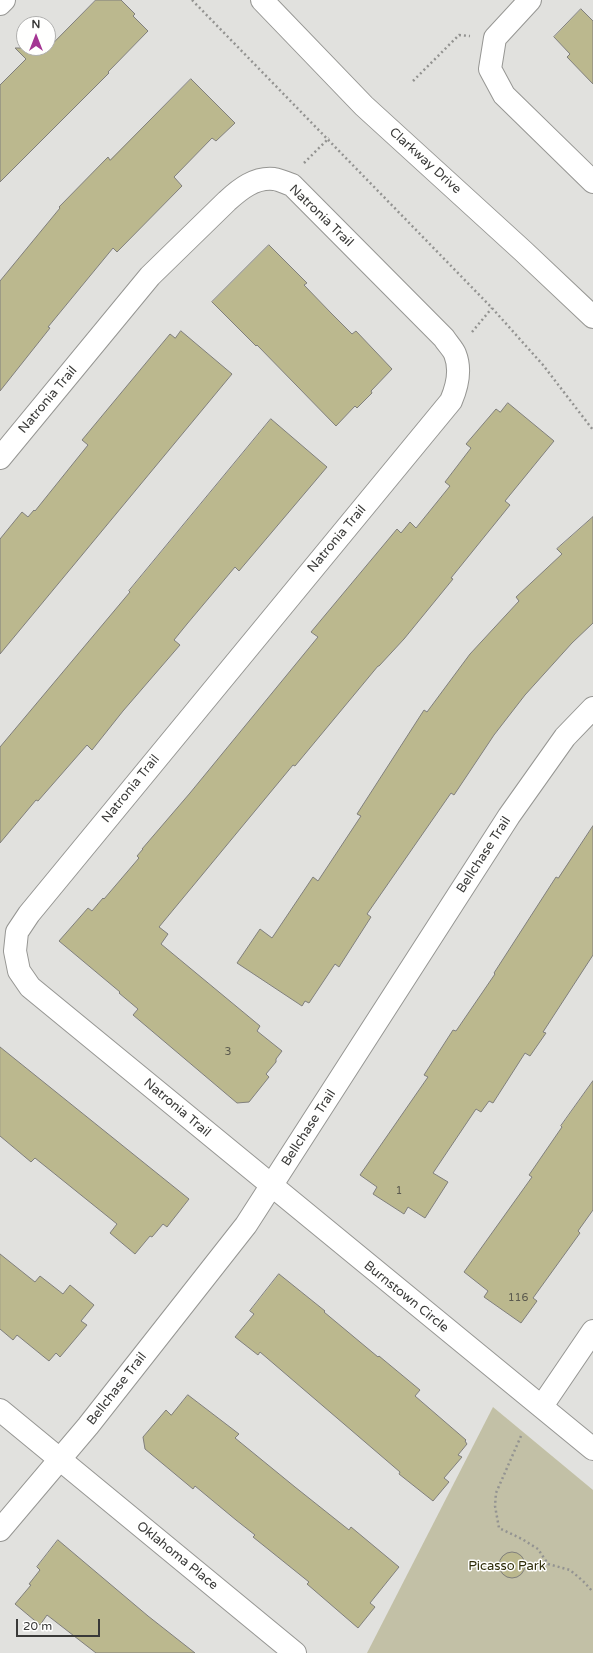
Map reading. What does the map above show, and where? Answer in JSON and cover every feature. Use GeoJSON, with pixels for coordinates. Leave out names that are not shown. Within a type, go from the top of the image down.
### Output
{"type":"FeatureCollection","features":[{"type":"Feature","properties":{"kind":"street"},"geometry":{"type":"LineString","coordinates":[[0,4],[4,0]]}},
{"type":"Feature","properties":{"kind":"street","name":"Clarkway Drive"},"geometry":{"type":"LineString","coordinates":[[262,0],[364,106],[593,317]]}},
{"type":"Feature","properties":{"kind":"street"},"geometry":{"type":"LineString","coordinates":[[530,0],[495,38],[490,69],[504,95],[593,182]]}},
{"type":"Feature","properties":{"kind":"street","name":"Natronia Trail"},"geometry":{"type":"LineString","coordinates":[[0,458],[150,276],[227,200],[239,190],[253,182],[273,179],[292,185],[444,338],[455,354],[458,373],[456,389],[451,401],[29,914],[17,932],[15,951],[19,971],[30,987],[272,1186]]}},
{"type":"Feature","properties":{"kind":"street","name":"Bellchase Trail"},"geometry":{"type":"LineString","coordinates":[[0,1530],[88,1426],[246,1225],[509,816],[565,737],[593,708]]}},
{"type":"Feature","properties":{"kind":"street","name":"Burnstown Circle"},"geometry":{"type":"LineString","coordinates":[[272,1186],[593,1449]]}},
{"type":"Feature","properties":{"kind":"street"},"geometry":{"type":"LineString","coordinates":[[542,1406],[593,1331]]}},
{"type":"Feature","properties":{"kind":"street","name":"Oklahoma Place"},"geometry":{"type":"LineString","coordinates":[[0,1410],[295,1653]]}},
{"type":"Feature","properties":{"kind":"path"},"geometry":{"type":"LineString","coordinates":[[192,0],[492,308],[543,365],[593,430]]}},
{"type":"Feature","properties":{"kind":"path"},"geometry":{"type":"LineString","coordinates":[[413,81],[459,35],[495,38]]}},
{"type":"Feature","properties":{"kind":"path"},"geometry":{"type":"LineString","coordinates":[[301,166],[328,138]]}},
{"type":"Feature","properties":{"kind":"path"},"geometry":{"type":"LineString","coordinates":[[469,336],[492,308]]}},
{"type":"Feature","properties":{"kind":"path"},"geometry":{"type":"LineString","coordinates":[[521,1436],[496,1494],[495,1506],[499,1528],[522,1539],[538,1549],[548,1564],[570,1570],[593,1592]]}},
{"type":"Feature","properties":{"kind":"green space","name":"Picasso Park"},"geometry":{"type":"Polygon","coordinates":[[[493,1407],[593,1490],[593,1653],[367,1653],[493,1407]]]}},
{"type":"Feature","properties":{"kind":"building"},"geometry":{"type":"Polygon","coordinates":[[[96,0],[121,0],[135,14],[133,16],[148,31],[108,72],[109,73],[0,182],[0,85],[26,59],[23,56],[56,56],[56,40],[96,0]]]}},
{"type":"Feature","properties":{"kind":"building"},"geometry":{"type":"Polygon","coordinates":[[[581,9],[593,21],[593,84],[567,57],[570,54],[554,37],[581,9]]]}},
{"type":"Feature","properties":{"kind":"building"},"geometry":{"type":"Polygon","coordinates":[[[191,79],[235,123],[216,141],[212,138],[174,177],[182,186],[117,252],[113,248],[48,327],[50,328],[0,391],[0,281],[60,208],[59,207],[108,157],[110,160],[191,79]]]}},
{"type":"Feature","properties":{"kind":"building"},"geometry":{"type":"Polygon","coordinates":[[[269,245],[307,283],[304,285],[331,313],[352,334],[356,331],[392,369],[371,391],[372,393],[357,408],[355,406],[336,426],[257,345],[256,346],[212,302],[269,245]]]}},
{"type":"Feature","properties":{"kind":"building"},"geometry":{"type":"Polygon","coordinates":[[[181,331],[232,374],[0,654],[0,539],[22,512],[28,517],[34,510],[35,511],[88,445],[82,440],[170,334],[175,338],[181,331]]]}},
{"type":"Feature","properties":{"kind":"building"},"geometry":{"type":"Polygon","coordinates":[[[508,403],[554,441],[505,501],[510,505],[451,578],[453,579],[404,639],[378,666],[295,766],[293,765],[159,927],[168,934],[161,944],[260,1026],[257,1031],[282,1051],[276,1059],[276,1062],[266,1074],[269,1077],[249,1102],[237,1103],[133,1015],[138,1009],[59,941],[88,908],[92,911],[103,898],[104,899],[139,858],[137,856],[142,849],[318,637],[311,632],[397,529],[401,533],[410,522],[416,528],[450,486],[445,482],[471,448],[466,444],[496,409],[500,412],[508,403]]]}},
{"type":"Feature","properties":{"kind":"building"},"geometry":{"type":"Polygon","coordinates":[[[271,419],[327,467],[239,571],[235,567],[187,624],[174,640],[180,645],[123,711],[92,750],[87,745],[38,801],[36,800],[0,843],[0,747],[130,592],[129,591],[271,419]]]}},
{"type":"Feature","properties":{"kind":"building"},"geometry":{"type":"Polygon","coordinates":[[[593,517],[593,623],[572,643],[525,695],[494,735],[454,795],[451,793],[367,914],[371,917],[339,967],[335,964],[309,1003],[305,1001],[302,1006],[237,963],[260,929],[272,938],[313,877],[318,881],[361,816],[357,814],[424,710],[427,712],[470,654],[519,601],[516,597],[562,554],[557,549],[593,517]]]}},
{"type":"Feature","properties":{"kind":"building"},"geometry":{"type":"Polygon","coordinates":[[[593,826],[593,955],[543,1032],[546,1033],[530,1056],[525,1053],[493,1103],[489,1101],[481,1112],[476,1109],[433,1173],[448,1182],[425,1218],[408,1207],[404,1214],[373,1194],[377,1187],[360,1175],[428,1077],[424,1075],[453,1030],[456,1031],[495,974],[494,973],[556,877],[558,878],[593,826]]]}},
{"type":"Feature","properties":{"kind":"building"},"geometry":{"type":"Polygon","coordinates":[[[0,1047],[189,1199],[167,1227],[163,1224],[152,1237],[150,1236],[135,1254],[110,1233],[117,1224],[35,1158],[31,1162],[0,1136],[0,1047]]]}},
{"type":"Feature","properties":{"kind":"building"},"geometry":{"type":"Polygon","coordinates":[[[593,1081],[593,1210],[578,1231],[580,1233],[533,1298],[537,1301],[521,1323],[484,1297],[488,1291],[464,1272],[532,1177],[529,1175],[593,1081]]]}},
{"type":"Feature","properties":{"kind":"building"},"geometry":{"type":"Polygon","coordinates":[[[0,1254],[35,1282],[40,1276],[63,1294],[70,1285],[94,1305],[81,1321],[87,1325],[60,1357],[56,1353],[49,1361],[17,1335],[13,1340],[0,1329],[0,1254]]]}},
{"type":"Feature","properties":{"kind":"building"},"geometry":{"type":"Polygon","coordinates":[[[279,1274],[420,1390],[415,1396],[466,1440],[465,1441],[467,1444],[458,1455],[462,1457],[444,1478],[449,1482],[433,1501],[399,1474],[400,1472],[260,1352],[258,1355],[235,1337],[254,1314],[250,1311],[279,1274]]]}},
{"type":"Feature","properties":{"kind":"building"},"geometry":{"type":"Polygon","coordinates":[[[188,1395],[239,1434],[235,1438],[295,1487],[349,1530],[351,1527],[399,1567],[370,1603],[375,1607],[358,1628],[307,1584],[309,1582],[253,1537],[255,1535],[195,1486],[193,1489],[145,1449],[143,1437],[166,1410],[171,1415],[188,1395]]]}},
{"type":"Feature","properties":{"kind":"building"},"geometry":{"type":"Polygon","coordinates":[[[58,1540],[148,1616],[195,1653],[96,1653],[47,1615],[40,1625],[15,1604],[31,1585],[29,1584],[40,1570],[37,1567],[58,1540]]]}},
{"type":"Feature","properties":{"kind":"building"},"geometry":{"type":"Polygon","coordinates":[[[512,1552],[521,1556],[525,1565],[521,1574],[512,1578],[503,1574],[499,1565],[503,1556],[512,1552]]]}}]}
